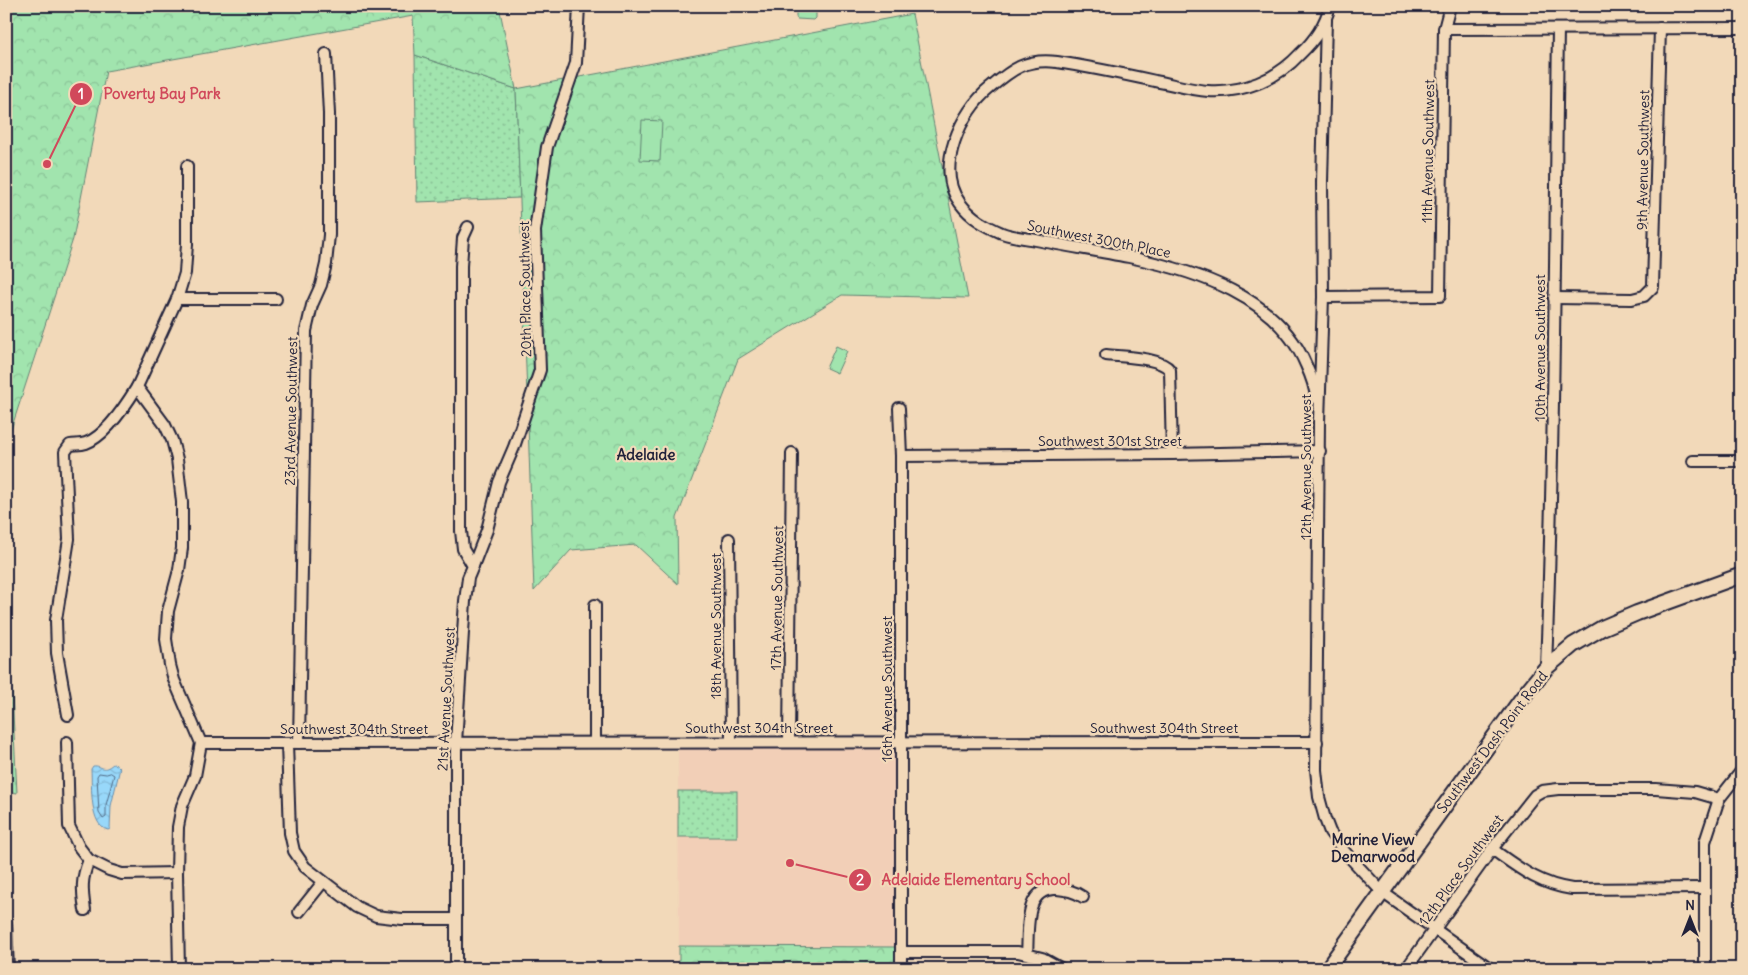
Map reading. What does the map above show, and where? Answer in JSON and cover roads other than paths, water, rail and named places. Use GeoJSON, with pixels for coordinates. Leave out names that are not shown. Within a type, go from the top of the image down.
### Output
{"type":"FeatureCollection","features":[{"type":"Feature","properties":{"kind":"main road","name":"Southwest Dash Point Road"},"geometry":{"type":"LineString","coordinates":[[1327,969],[1528,690],[1546,668],[1573,645],[1602,628],[1637,612],[1742,575]]}},
{"type":"Feature","properties":{"kind":"street","name":"20th Place Southwest"},"geometry":{"type":"LineString","coordinates":[[473,566],[486,530],[499,482],[514,447],[540,370],[535,231],[547,146],[576,63],[579,6]]}},
{"type":"Feature","properties":{"kind":"street"},"geometry":{"type":"LineString","coordinates":[[1326,20],[1330,6]]}},
{"type":"Feature","properties":{"kind":"street","name":"11th Avenue Southwest"},"geometry":{"type":"LineString","coordinates":[[1323,296],[1440,296],[1444,29],[1450,6]]}},
{"type":"Feature","properties":{"kind":"street","name":"Southwest 300th Place"},"geometry":{"type":"LineString","coordinates":[[1319,421],[1316,392],[1303,358],[1292,340],[1263,310],[1210,280],[1176,269],[1129,257],[1005,234],[984,224],[971,215],[959,201],[952,188],[950,174],[954,138],[963,120],[986,91],[1010,71],[1024,65],[1042,61],[1064,62],[1206,91],[1244,88],[1276,74],[1293,62],[1306,49],[1326,20]]}},
{"type":"Feature","properties":{"kind":"street","name":"12th Avenue Southwest"},"geometry":{"type":"LineString","coordinates":[[1326,20],[1322,182],[1323,296],[1319,421],[1317,787],[1327,825],[1343,850],[1382,892],[1491,969]]}},
{"type":"Feature","properties":{"kind":"street","name":"9th Avenue Southwest"},"geometry":{"type":"LineString","coordinates":[[1554,298],[1632,299],[1644,296],[1653,287],[1660,28]]}},
{"type":"Feature","properties":{"kind":"street"},"geometry":{"type":"LineString","coordinates":[[1444,29],[1742,28]]}},
{"type":"Feature","properties":{"kind":"street","name":"10th Avenue Southwest"},"geometry":{"type":"LineString","coordinates":[[1546,668],[1554,378],[1558,29]]}},
{"type":"Feature","properties":{"kind":"street","name":"23rd Avenue Southwest"},"geometry":{"type":"LineString","coordinates":[[299,743],[306,330],[312,305],[321,285],[330,235],[329,114],[326,54]]}},
{"type":"Feature","properties":{"kind":"street"},"geometry":{"type":"LineString","coordinates":[[68,716],[57,653],[56,620],[69,539],[66,450],[70,445],[86,443],[100,434],[137,387],[177,299],[183,280],[186,260],[188,166]]}},
{"type":"Feature","properties":{"kind":"street"},"geometry":{"type":"LineString","coordinates":[[468,228],[463,238],[461,266],[461,532],[464,552],[473,566]]}},
{"type":"Feature","properties":{"kind":"street"},"geometry":{"type":"LineString","coordinates":[[177,299],[276,299]]}},
{"type":"Feature","properties":{"kind":"street"},"geometry":{"type":"LineString","coordinates":[[1106,355],[1157,362],[1166,365],[1170,370],[1172,454]]}},
{"type":"Feature","properties":{"kind":"street"},"geometry":{"type":"LineString","coordinates":[[137,387],[165,425],[172,440],[177,460],[183,510],[182,548],[179,570],[168,611],[166,639],[174,680],[200,743],[195,776],[182,806],[179,819],[177,873],[179,969]]}},
{"type":"Feature","properties":{"kind":"street","name":"16th Avenue Southwest"},"geometry":{"type":"LineString","coordinates":[[899,408],[902,969]]}},
{"type":"Feature","properties":{"kind":"street","name":"Southwest 301st Street"},"geometry":{"type":"LineString","coordinates":[[900,456],[1320,451]]}},
{"type":"Feature","properties":{"kind":"street","name":"17th Avenue Southwest"},"geometry":{"type":"LineString","coordinates":[[790,742],[792,453]]}},
{"type":"Feature","properties":{"kind":"street"},"geometry":{"type":"LineString","coordinates":[[1693,460],[1742,461]]}},
{"type":"Feature","properties":{"kind":"street","name":"18th Avenue Southwest"},"geometry":{"type":"LineString","coordinates":[[730,539],[731,742]]}},
{"type":"Feature","properties":{"kind":"street","name":"21st Avenue Southwest"},"geometry":{"type":"LineString","coordinates":[[456,969],[456,742],[465,601],[468,578],[473,566]]}},
{"type":"Feature","properties":{"kind":"street"},"geometry":{"type":"LineString","coordinates":[[594,605],[595,742]]}},
{"type":"Feature","properties":{"kind":"street"},"geometry":{"type":"LineString","coordinates":[[68,742],[69,826],[79,847],[89,860],[122,874],[177,873]]}},
{"type":"Feature","properties":{"kind":"street","name":"Southwest 304th Street"},"geometry":{"type":"LineString","coordinates":[[200,743],[1317,742]]}},
{"type":"Feature","properties":{"kind":"street"},"geometry":{"type":"LineString","coordinates":[[287,743],[291,841],[296,854],[305,867],[357,907],[376,916],[402,919],[456,919]]}},
{"type":"Feature","properties":{"kind":"street"},"geometry":{"type":"LineString","coordinates":[[1705,969],[1705,842],[1719,799],[1742,770]]}},
{"type":"Feature","properties":{"kind":"street","name":"12th Place Southwest"},"geometry":{"type":"LineString","coordinates":[[1406,969],[1492,849],[1534,795],[1542,791],[1558,790],[1656,789],[1695,792],[1719,799]]}},
{"type":"Feature","properties":{"kind":"street"},"geometry":{"type":"LineString","coordinates":[[1492,849],[1538,880],[1554,886],[1572,889],[1705,888]]}},
{"type":"Feature","properties":{"kind":"street"},"geometry":{"type":"LineString","coordinates":[[85,910],[83,878],[89,860]]}},
{"type":"Feature","properties":{"kind":"street"},"geometry":{"type":"LineString","coordinates":[[299,912],[323,882]]}},
{"type":"Feature","properties":{"kind":"street"},"geometry":{"type":"LineString","coordinates":[[1027,954],[1033,899],[1040,892],[1054,889],[1072,891],[1083,897]]}},
{"type":"Feature","properties":{"kind":"street"},"geometry":{"type":"LineString","coordinates":[[6,922],[8,969]]}},
{"type":"Feature","properties":{"kind":"street"},"geometry":{"type":"LineString","coordinates":[[902,952],[1008,952],[1027,954],[1042,958],[1062,969]]}},
{"type":"Feature","properties":{"kind":"water"},"geometry":{"type":"Polygon","coordinates":[[[113,764],[120,768],[111,806],[110,829],[108,830],[97,821],[93,804],[91,769],[93,766],[104,768],[113,764]]]}},
{"type":"Feature","properties":{"kind":"place","name":"Poverty Bay Park"},"geometry":{"type":"Point","coordinates":[47,164]}},
{"type":"Feature","properties":{"kind":"place","name":"Adelaide Elementary School"},"geometry":{"type":"Point","coordinates":[790,863]}},
{"type":"Feature","properties":{"kind":"district","name":"Adelaide"},"geometry":{"type":"Point","coordinates":[646,454]}},
{"type":"Feature","properties":{"kind":"district","name":"Marine View Demarwood"},"geometry":{"type":"Point","coordinates":[1373,848]}}]}
